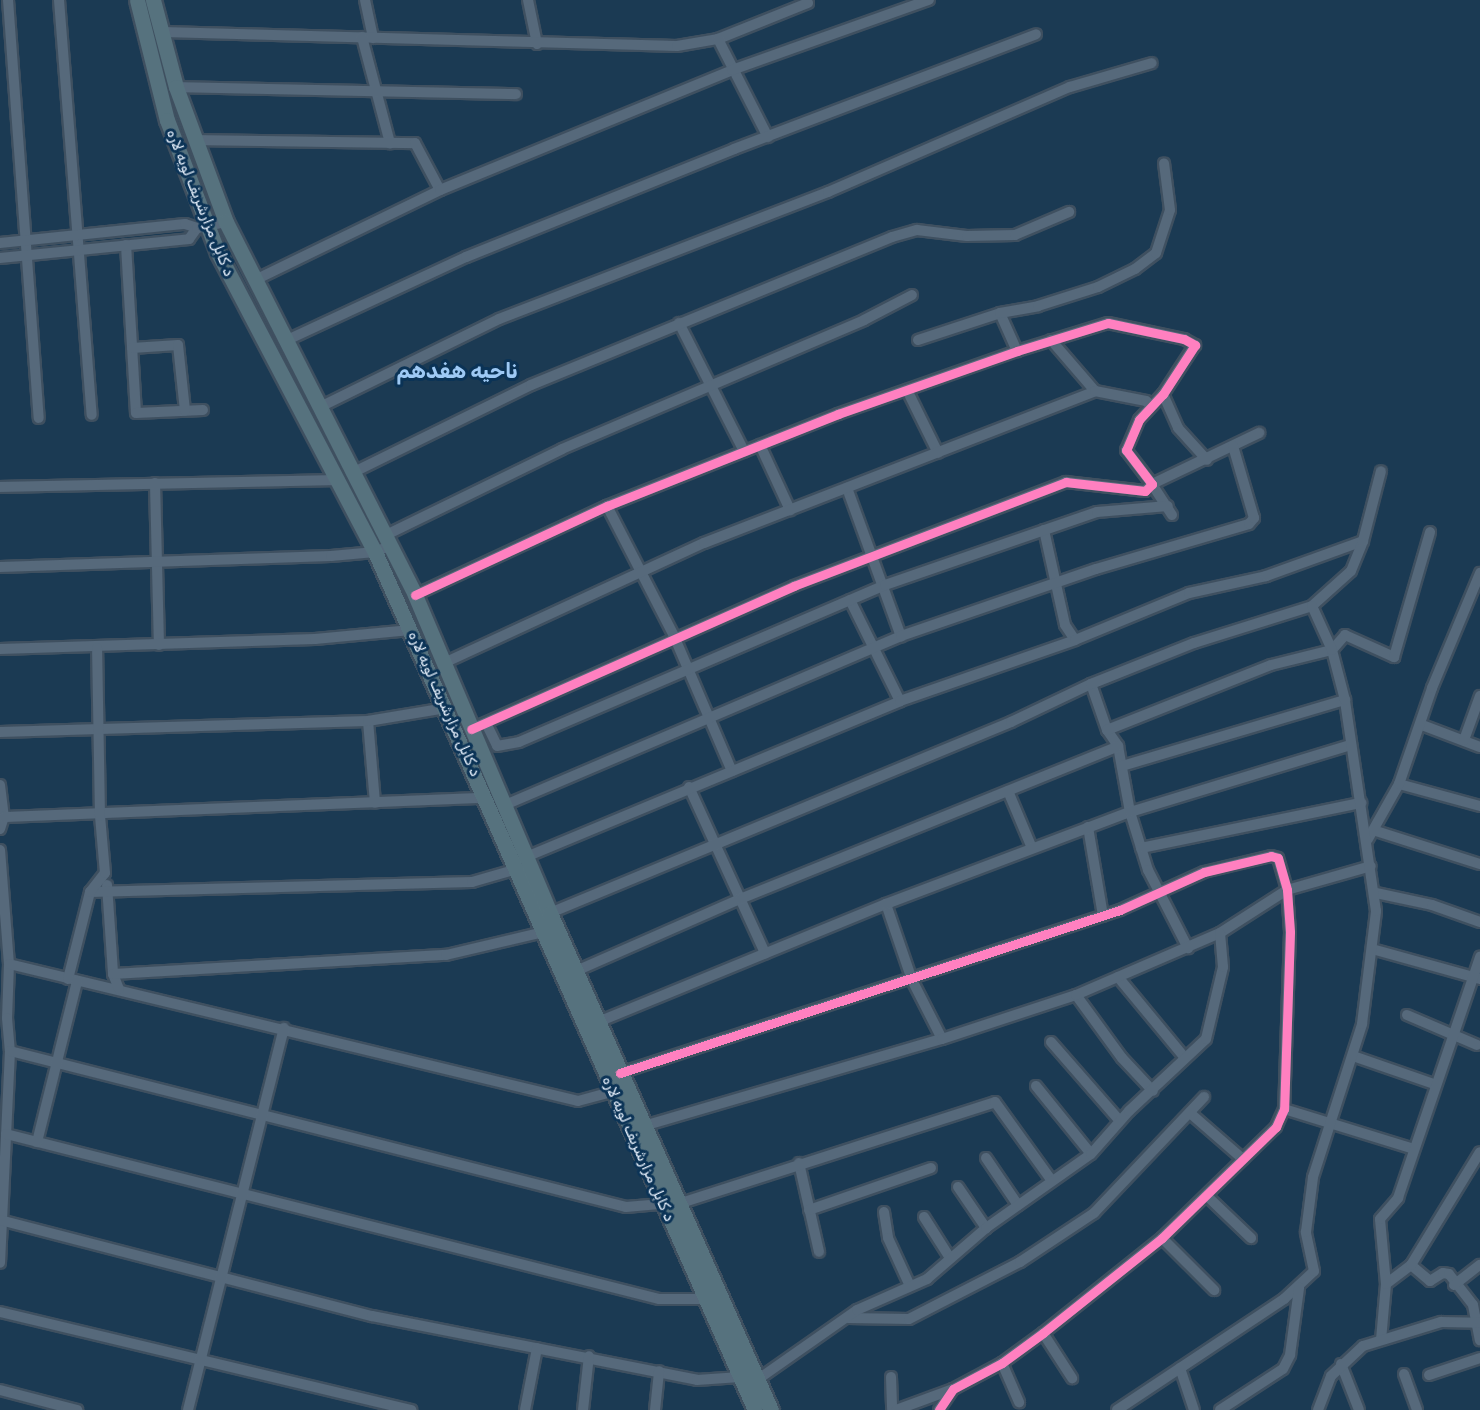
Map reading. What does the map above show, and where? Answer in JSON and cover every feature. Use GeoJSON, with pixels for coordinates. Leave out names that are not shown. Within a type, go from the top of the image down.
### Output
{"type":"FeatureCollection","features":[{"type":"Feature","properties":{"kind":"highway","name":"د کابل مزارشریف لویه لاره"},"geometry":{"type":"LineString","coordinates":[[137,0],[167,120],[202,226],[334,480],[383,545],[415,595],[505,805],[544,932],[612,1092],[754,1410]]}},
{"type":"Feature","properties":{"kind":"highway","name":"د کابل مزارشریف لویه لاره"},"geometry":{"type":"LineString","coordinates":[[153,0],[176,87],[226,222],[352,473],[383,545],[411,630],[486,798],[550,913],[620,1073],[681,1203],[771,1410]]}},
{"type":"Feature","properties":{"kind":"street"},"geometry":{"type":"LineString","coordinates":[[8,0],[28,241],[39,418]]}},
{"type":"Feature","properties":{"kind":"street"},"geometry":{"type":"LineString","coordinates":[[59,0],[80,236],[92,416]]}},
{"type":"Feature","properties":{"kind":"street"},"geometry":{"type":"LineString","coordinates":[[365,0],[367,37],[376,89],[390,143]]}},
{"type":"Feature","properties":{"kind":"street"},"geometry":{"type":"LineString","coordinates":[[528,0],[537,44]]}},
{"type":"Feature","properties":{"kind":"street"},"geometry":{"type":"LineString","coordinates":[[255,280],[440,190],[732,70],[929,0]]}},
{"type":"Feature","properties":{"kind":"street"},"geometry":{"type":"LineString","coordinates":[[163,32],[537,44],[677,46],[718,39],[808,3]]}},
{"type":"Feature","properties":{"kind":"street"},"geometry":{"type":"LineString","coordinates":[[285,341],[466,257],[768,136],[1036,34]]}},
{"type":"Feature","properties":{"kind":"street"},"geometry":{"type":"LineString","coordinates":[[718,39],[768,136]]}},
{"type":"Feature","properties":{"kind":"street"},"geometry":{"type":"LineString","coordinates":[[320,407],[499,319],[828,192],[1070,87],[1152,63]]}},
{"type":"Feature","properties":{"kind":"street"},"geometry":{"type":"LineString","coordinates":[[176,87],[376,89],[516,94]]}},
{"type":"Feature","properties":{"kind":"street"},"geometry":{"type":"LineString","coordinates":[[195,140],[390,143],[419,146],[440,190]]}},
{"type":"Feature","properties":{"kind":"street"},"geometry":{"type":"LineString","coordinates":[[918,340],[1000,313],[1038,306],[1098,287],[1136,269],[1156,253],[1170,210],[1164,163]]}},
{"type":"Feature","properties":{"kind":"street"},"geometry":{"type":"LineString","coordinates":[[352,473],[531,385],[892,237],[918,230],[967,236],[1015,235],[1069,212]]}},
{"type":"Feature","properties":{"kind":"street"},"geometry":{"type":"LineString","coordinates":[[0,243],[185,224],[202,226],[226,222]]}},
{"type":"Feature","properties":{"kind":"street"},"geometry":{"type":"LineString","coordinates":[[0,258],[189,238],[202,226]]}},
{"type":"Feature","properties":{"kind":"street"},"geometry":{"type":"LineString","coordinates":[[126,245],[136,413],[203,410]]}},
{"type":"Feature","properties":{"kind":"street"},"geometry":{"type":"LineString","coordinates":[[0,567],[157,561],[383,545],[562,449],[864,320],[912,295]]}},
{"type":"Feature","properties":{"kind":"street"},"geometry":{"type":"LineString","coordinates":[[1000,313],[1017,351]]}},
{"type":"Feature","properties":{"kind":"street"},"geometry":{"type":"LineString","coordinates":[[679,323],[744,451]]}},
{"type":"Feature","properties":{"kind":"street"},"geometry":{"type":"LineString","coordinates":[[415,595],[607,506],[744,451],[906,390],[1051,340],[1108,323],[1184,339],[1195,345],[1163,394],[1139,420],[1126,450],[1170,510],[1097,512],[885,585],[687,667],[519,742],[497,746],[486,723]]}},
{"type":"Feature","properties":{"kind":"street"},"geometry":{"type":"LineString","coordinates":[[1051,340],[1095,391]]}},
{"type":"Feature","properties":{"kind":"street"},"geometry":{"type":"LineString","coordinates":[[132,348],[178,345],[184,411]]}},
{"type":"Feature","properties":{"kind":"street"},"geometry":{"type":"LineString","coordinates":[[906,390],[938,453]]}},
{"type":"Feature","properties":{"kind":"street"},"geometry":{"type":"LineString","coordinates":[[444,663],[640,570],[1095,391],[1146,401],[1151,405]]}},
{"type":"Feature","properties":{"kind":"street"},"geometry":{"type":"LineString","coordinates":[[1163,394],[1178,428],[1207,460]]}},
{"type":"Feature","properties":{"kind":"street"},"geometry":{"type":"LineString","coordinates":[[471,729],[674,636],[1066,482],[1145,491],[1152,484],[1207,460],[1259,433]]}},
{"type":"Feature","properties":{"kind":"street"},"geometry":{"type":"LineString","coordinates":[[760,445],[790,510]]}},
{"type":"Feature","properties":{"kind":"street"},"geometry":{"type":"LineString","coordinates":[[505,805],[901,636],[1055,584],[1249,524],[1254,518],[1233,446]]}},
{"type":"Feature","properties":{"kind":"street"},"geometry":{"type":"LineString","coordinates":[[550,913],[714,843],[1011,722],[1091,684],[1194,643],[1312,606],[1351,571],[1363,541],[1381,471]]}},
{"type":"Feature","properties":{"kind":"street"},"geometry":{"type":"LineString","coordinates":[[0,488],[334,480]]}},
{"type":"Feature","properties":{"kind":"street"},"geometry":{"type":"LineString","coordinates":[[155,483],[159,645]]}},
{"type":"Feature","properties":{"kind":"street"},"geometry":{"type":"LineString","coordinates":[[847,488],[885,585],[901,636]]}},
{"type":"Feature","properties":{"kind":"street"},"geometry":{"type":"LineString","coordinates":[[607,506],[674,636],[732,771]]}},
{"type":"Feature","properties":{"kind":"street"},"geometry":{"type":"LineString","coordinates":[[1044,530],[1065,625],[1075,640]]}},
{"type":"Feature","properties":{"kind":"street"},"geometry":{"type":"LineString","coordinates":[[1107,730],[1271,665],[1332,650],[1345,636],[1394,657],[1430,532]]}},
{"type":"Feature","properties":{"kind":"street"},"geometry":{"type":"LineString","coordinates":[[90,892],[472,882],[522,863],[689,787],[900,701],[1075,640],[1190,593],[1266,576],[1363,541]]}},
{"type":"Feature","properties":{"kind":"street"},"geometry":{"type":"LineString","coordinates":[[1372,835],[1399,784],[1422,725],[1432,688],[1480,573]]}},
{"type":"Feature","properties":{"kind":"street"},"geometry":{"type":"LineString","coordinates":[[850,600],[900,701]]}},
{"type":"Feature","properties":{"kind":"street"},"geometry":{"type":"LineString","coordinates":[[1117,1410],[1299,1288],[1314,1270],[1306,1232],[1313,1177],[1362,1024],[1372,948],[1376,893],[1371,866],[1372,835],[1361,803],[1345,700],[1332,650],[1312,606]]}},
{"type":"Feature","properties":{"kind":"street"},"geometry":{"type":"LineString","coordinates":[[0,649],[97,648],[375,636],[411,630]]}},
{"type":"Feature","properties":{"kind":"street"},"geometry":{"type":"LineString","coordinates":[[97,648],[100,816],[105,873],[109,891],[113,974],[119,989]]}},
{"type":"Feature","properties":{"kind":"street"},"geometry":{"type":"LineString","coordinates":[[1091,684],[1107,730],[1118,746],[1130,812],[1157,894],[1188,948]]}},
{"type":"Feature","properties":{"kind":"street"},"geometry":{"type":"LineString","coordinates":[[1464,740],[1480,696]]}},
{"type":"Feature","properties":{"kind":"street"},"geometry":{"type":"LineString","coordinates":[[1122,766],[1345,700]]}},
{"type":"Feature","properties":{"kind":"street"},"geometry":{"type":"LineString","coordinates":[[0,732],[97,732],[368,721],[446,708]]}},
{"type":"Feature","properties":{"kind":"street"},"geometry":{"type":"LineString","coordinates":[[368,721],[375,803]]}},
{"type":"Feature","properties":{"kind":"street"},"geometry":{"type":"LineString","coordinates":[[1422,725],[1480,747]]}},
{"type":"Feature","properties":{"kind":"street"},"geometry":{"type":"LineString","coordinates":[[598,1022],[886,904],[1088,827],[1130,812],[1351,745]]}},
{"type":"Feature","properties":{"kind":"street"},"geometry":{"type":"LineString","coordinates":[[576,971],[740,899],[1118,746]]}},
{"type":"Feature","properties":{"kind":"street"},"geometry":{"type":"LineString","coordinates":[[1399,784],[1480,806]]}},
{"type":"Feature","properties":{"kind":"street"},"geometry":{"type":"LineString","coordinates":[[0,785],[4,817],[0,829]]}},
{"type":"Feature","properties":{"kind":"street"},"geometry":{"type":"LineString","coordinates":[[689,787],[765,953]]}},
{"type":"Feature","properties":{"kind":"street"},"geometry":{"type":"LineString","coordinates":[[1008,791],[1032,848]]}},
{"type":"Feature","properties":{"kind":"street"},"geometry":{"type":"LineString","coordinates":[[4,817],[100,816],[486,798]]}},
{"type":"Feature","properties":{"kind":"street"},"geometry":{"type":"LineString","coordinates":[[1141,848],[1361,803]]}},
{"type":"Feature","properties":{"kind":"street"},"geometry":{"type":"LineString","coordinates":[[1088,827],[1103,916]]}},
{"type":"Feature","properties":{"kind":"street"},"geometry":{"type":"LineString","coordinates":[[1372,835],[1480,864]]}},
{"type":"Feature","properties":{"kind":"street"},"geometry":{"type":"LineString","coordinates":[[0,850],[6,966],[3,1019],[10,1050],[4,1081],[6,1134],[0,1220],[0,1263]]}},
{"type":"Feature","properties":{"kind":"street"},"geometry":{"type":"LineString","coordinates":[[620,1073],[912,980],[1103,916],[1204,872],[1271,856],[1278,858],[1287,890],[1290,932],[1284,1109],[1276,1127],[1162,1238],[1043,1333],[1002,1363],[953,1389],[896,1410]]}},
{"type":"Feature","properties":{"kind":"street"},"geometry":{"type":"LineString","coordinates":[[646,1125],[942,1039],[1076,995],[1220,933],[1287,890],[1371,866]]}},
{"type":"Feature","properties":{"kind":"street"},"geometry":{"type":"LineString","coordinates":[[37,1142],[90,892],[105,873]]}},
{"type":"Feature","properties":{"kind":"street"},"geometry":{"type":"LineString","coordinates":[[1376,893],[1432,905],[1480,922]]}},
{"type":"Feature","properties":{"kind":"street"},"geometry":{"type":"LineString","coordinates":[[886,904],[912,980],[942,1039]]}},
{"type":"Feature","properties":{"kind":"street"},"geometry":{"type":"LineString","coordinates":[[113,974],[446,955],[544,932]]}},
{"type":"Feature","properties":{"kind":"street"},"geometry":{"type":"LineString","coordinates":[[757,1380],[848,1318],[927,1278],[986,1228],[1091,1154],[1119,1120],[1153,1091],[1206,1039],[1223,967],[1220,933]]}},
{"type":"Feature","properties":{"kind":"street"},"geometry":{"type":"LineString","coordinates":[[1372,948],[1476,977]]}},
{"type":"Feature","properties":{"kind":"street"},"geometry":{"type":"LineString","coordinates":[[1381,1340],[1386,1284],[1380,1219],[1398,1198],[1434,1084],[1476,977],[1480,957]]}},
{"type":"Feature","properties":{"kind":"street"},"geometry":{"type":"LineString","coordinates":[[6,966],[119,989],[578,1101],[612,1092]]}},
{"type":"Feature","properties":{"kind":"street"},"geometry":{"type":"LineString","coordinates":[[1118,977],[1185,1058]]}},
{"type":"Feature","properties":{"kind":"street"},"geometry":{"type":"LineString","coordinates":[[1076,995],[1122,1058],[1153,1091]]}},
{"type":"Feature","properties":{"kind":"street"},"geometry":{"type":"LineString","coordinates":[[1407,1015],[1477,1046]]}},
{"type":"Feature","properties":{"kind":"street"},"geometry":{"type":"LineString","coordinates":[[188,1410],[244,1195],[284,1028]]}},
{"type":"Feature","properties":{"kind":"street"},"geometry":{"type":"LineString","coordinates":[[1051,1042],[1119,1120]]}},
{"type":"Feature","properties":{"kind":"street"},"geometry":{"type":"LineString","coordinates":[[10,1050],[626,1208],[663,1204]]}},
{"type":"Feature","properties":{"kind":"street"},"geometry":{"type":"LineString","coordinates":[[1353,1056],[1434,1084]]}},
{"type":"Feature","properties":{"kind":"street"},"geometry":{"type":"LineString","coordinates":[[1036,1086],[1091,1154]]}},
{"type":"Feature","properties":{"kind":"street"},"geometry":{"type":"LineString","coordinates":[[848,1318],[909,1319],[1020,1262],[1094,1213],[1203,1098]]}},
{"type":"Feature","properties":{"kind":"street"},"geometry":{"type":"LineString","coordinates":[[681,1203],[799,1163],[995,1102],[1052,1181]]}},
{"type":"Feature","properties":{"kind":"street"},"geometry":{"type":"LineString","coordinates":[[1284,1109],[1329,1125],[1414,1149]]}},
{"type":"Feature","properties":{"kind":"street"},"geometry":{"type":"LineString","coordinates":[[1190,1113],[1243,1159]]}},
{"type":"Feature","properties":{"kind":"street"},"geometry":{"type":"LineString","coordinates":[[6,1134],[659,1299],[705,1299]]}},
{"type":"Feature","properties":{"kind":"street"},"geometry":{"type":"LineString","coordinates":[[1386,1284],[1411,1265],[1480,1152]]}},
{"type":"Feature","properties":{"kind":"street"},"geometry":{"type":"LineString","coordinates":[[986,1158],[1018,1205]]}},
{"type":"Feature","properties":{"kind":"street"},"geometry":{"type":"LineString","coordinates":[[799,1163],[819,1252]]}},
{"type":"Feature","properties":{"kind":"street"},"geometry":{"type":"LineString","coordinates":[[809,1210],[931,1168]]}},
{"type":"Feature","properties":{"kind":"street"},"geometry":{"type":"LineString","coordinates":[[958,1187],[986,1228]]}},
{"type":"Feature","properties":{"kind":"street"},"geometry":{"type":"LineString","coordinates":[[1207,1196],[1251,1238]]}},
{"type":"Feature","properties":{"kind":"street"},"geometry":{"type":"LineString","coordinates":[[884,1212],[887,1236],[910,1286]]}},
{"type":"Feature","properties":{"kind":"street"},"geometry":{"type":"LineString","coordinates":[[924,1217],[950,1258]]}},
{"type":"Feature","properties":{"kind":"street"},"geometry":{"type":"LineString","coordinates":[[0,1220],[372,1316],[589,1356],[697,1380],[740,1377]]}},
{"type":"Feature","properties":{"kind":"street"},"geometry":{"type":"LineString","coordinates":[[1162,1238],[1214,1290]]}},
{"type":"Feature","properties":{"kind":"street"},"geometry":{"type":"LineString","coordinates":[[1411,1265],[1430,1281],[1443,1273],[1449,1274],[1454,1285],[1473,1305],[1479,1323],[1480,1340]]}},
{"type":"Feature","properties":{"kind":"street"},"geometry":{"type":"LineString","coordinates":[[1454,1285],[1480,1265]]}},
{"type":"Feature","properties":{"kind":"street"},"geometry":{"type":"LineString","coordinates":[[1220,1410],[1283,1369],[1290,1355],[1299,1288]]}},
{"type":"Feature","properties":{"kind":"street"},"geometry":{"type":"LineString","coordinates":[[0,1312],[202,1357],[411,1410]]}},
{"type":"Feature","properties":{"kind":"street"},"geometry":{"type":"LineString","coordinates":[[1318,1410],[1326,1385],[1341,1364],[1363,1346],[1441,1322],[1479,1323]]}},
{"type":"Feature","properties":{"kind":"street"},"geometry":{"type":"LineString","coordinates":[[1043,1333],[1072,1378]]}},
{"type":"Feature","properties":{"kind":"street"},"geometry":{"type":"LineString","coordinates":[[525,1410],[537,1348]]}},
{"type":"Feature","properties":{"kind":"street"},"geometry":{"type":"LineString","coordinates":[[582,1410],[589,1356]]}},
{"type":"Feature","properties":{"kind":"street"},"geometry":{"type":"LineString","coordinates":[[1428,1375],[1480,1358]]}},
{"type":"Feature","properties":{"kind":"street"},"geometry":{"type":"LineString","coordinates":[[1002,1363],[1019,1402]]}},
{"type":"Feature","properties":{"kind":"street"},"geometry":{"type":"LineString","coordinates":[[1341,1364],[1359,1410]]}},
{"type":"Feature","properties":{"kind":"street"},"geometry":{"type":"LineString","coordinates":[[1180,1368],[1194,1410]]}},
{"type":"Feature","properties":{"kind":"street"},"geometry":{"type":"LineString","coordinates":[[655,1410],[659,1371]]}},
{"type":"Feature","properties":{"kind":"street"},"geometry":{"type":"LineString","coordinates":[[1404,1374],[1417,1410]]}},
{"type":"Feature","properties":{"kind":"street"},"geometry":{"type":"LineString","coordinates":[[891,1377],[892,1410]]}},
{"type":"Feature","properties":{"kind":"street"},"geometry":{"type":"LineString","coordinates":[[939,1410],[953,1389]]}},
{"type":"Feature","properties":{"kind":"street"},"geometry":{"type":"LineString","coordinates":[[0,1390],[77,1410]]}},
{"type":"Feature","properties":{"kind":"cycle path"},"geometry":{"type":"LineString","coordinates":[[415,595],[607,506],[838,414],[1017,351],[1108,323],[1184,339],[1195,345],[1163,394],[1139,420],[1126,450],[1152,484],[1145,491],[1066,482],[794,586],[471,729]]}},
{"type":"Feature","properties":{"kind":"cycle path"},"geometry":{"type":"LineString","coordinates":[[620,1073],[1120,910],[1204,872],[1271,856],[1278,858],[1287,890],[1290,932],[1284,1109],[1276,1127],[1162,1238],[1002,1363],[953,1389],[939,1410]]}},
{"type":"Feature","properties":{"kind":"district","name":"ناحیه هفدهم"},"geometry":{"type":"Point","coordinates":[457,371]}}]}
